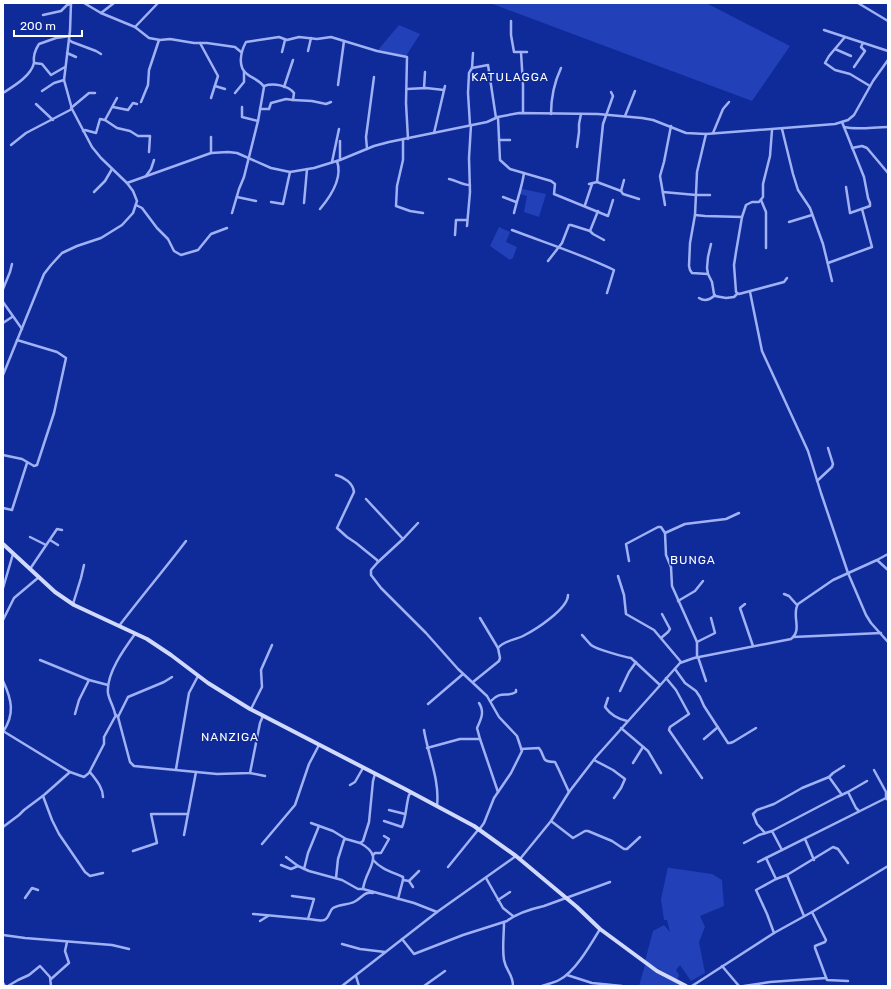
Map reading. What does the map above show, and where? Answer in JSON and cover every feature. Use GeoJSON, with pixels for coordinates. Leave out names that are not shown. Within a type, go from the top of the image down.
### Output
{"type":"FeatureCollection","features":[{"type":"Feature","properties":{"kind":"street"},"geometry":{"type":"LineString","coordinates":[[84,3],[101,13],[135,27],[149,38],[208,43],[234,47],[241,52]]}},
{"type":"Feature","properties":{"kind":"street"},"geometry":{"type":"LineString","coordinates":[[101,13],[114,3]]}},
{"type":"Feature","properties":{"kind":"street"},"geometry":{"type":"LineString","coordinates":[[135,27],[158,3]]}},
{"type":"Feature","properties":{"kind":"street"},"geometry":{"type":"LineString","coordinates":[[858,3],[888,21]]}},
{"type":"Feature","properties":{"kind":"street"},"geometry":{"type":"LineString","coordinates":[[3,375],[44,274],[56,258],[62,253],[77,246],[102,238],[114,231],[133,213],[136,205],[136,197],[127,184],[96,153],[71,109],[64,80],[71,4],[67,5],[61,12],[42,15]]}},
{"type":"Feature","properties":{"kind":"street"},"geometry":{"type":"LineString","coordinates":[[511,21],[511,35],[514,52],[527,52]]}},
{"type":"Feature","properties":{"kind":"street"},"geometry":{"type":"LineString","coordinates":[[824,30],[888,51]]}},
{"type":"Feature","properties":{"kind":"street"},"geometry":{"type":"LineString","coordinates":[[235,92],[244,82],[241,52],[246,42],[279,37],[285,40],[299,37],[317,40],[330,37],[377,51],[407,57],[406,103],[408,139]]}},
{"type":"Feature","properties":{"kind":"street"},"geometry":{"type":"LineString","coordinates":[[845,37],[825,62],[835,70],[850,74],[870,86]]}},
{"type":"Feature","properties":{"kind":"street"},"geometry":{"type":"LineString","coordinates":[[3,93],[28,74],[33,68],[34,53],[39,44],[56,38],[69,38],[72,42],[101,54]]}},
{"type":"Feature","properties":{"kind":"street"},"geometry":{"type":"LineString","coordinates":[[308,51],[311,38]]}},
{"type":"Feature","properties":{"kind":"street"},"geometry":{"type":"LineString","coordinates":[[141,102],[148,84],[149,70],[159,40]]}},
{"type":"Feature","properties":{"kind":"street"},"geometry":{"type":"LineString","coordinates":[[282,52],[285,40]]}},
{"type":"Feature","properties":{"kind":"street"},"geometry":{"type":"LineString","coordinates":[[338,86],[344,41]]}},
{"type":"Feature","properties":{"kind":"street"},"geometry":{"type":"LineString","coordinates":[[200,43],[218,76],[211,98]]}},
{"type":"Feature","properties":{"kind":"street"},"geometry":{"type":"LineString","coordinates":[[854,67],[865,50],[861,47],[863,43]]}},
{"type":"Feature","properties":{"kind":"street"},"geometry":{"type":"LineString","coordinates":[[835,49],[851,56]]}},
{"type":"Feature","properties":{"kind":"street"},"geometry":{"type":"LineString","coordinates":[[521,52],[523,113]]}},
{"type":"Feature","properties":{"kind":"street"},"geometry":{"type":"LineString","coordinates":[[67,53],[76,57]]}},
{"type":"Feature","properties":{"kind":"street"},"geometry":{"type":"LineString","coordinates":[[467,226],[470,185],[469,158],[471,125],[468,93],[469,72],[472,68],[473,53]]}},
{"type":"Feature","properties":{"kind":"street"},"geometry":{"type":"LineString","coordinates":[[284,87],[293,60]]}},
{"type":"Feature","properties":{"kind":"street"},"geometry":{"type":"LineString","coordinates":[[127,184],[211,153],[237,153],[271,168],[290,172],[308,169],[339,160],[367,149],[403,139],[523,113],[636,117],[654,120],[686,133],[706,134],[772,130],[842,122],[848,120],[854,115],[870,86],[888,60]]}},
{"type":"Feature","properties":{"kind":"street"},"geometry":{"type":"LineString","coordinates":[[34,63],[42,64],[51,75],[65,67]]}},
{"type":"Feature","properties":{"kind":"street"},"geometry":{"type":"LineString","coordinates":[[472,68],[488,65],[497,118],[500,160],[510,169],[551,181],[555,184],[554,194],[585,205],[608,216],[613,200]]}},
{"type":"Feature","properties":{"kind":"street"},"geometry":{"type":"LineString","coordinates":[[551,114],[550,98],[554,83],[561,68]]}},
{"type":"Feature","properties":{"kind":"street"},"geometry":{"type":"LineString","coordinates":[[244,71],[264,86]]}},
{"type":"Feature","properties":{"kind":"street"},"geometry":{"type":"LineString","coordinates":[[424,72],[424,88]]}},
{"type":"Feature","properties":{"kind":"street"},"geometry":{"type":"LineString","coordinates":[[367,149],[366,137],[374,77]]}},
{"type":"Feature","properties":{"kind":"street"},"geometry":{"type":"LineString","coordinates":[[42,91],[54,83],[64,80]]}},
{"type":"Feature","properties":{"kind":"street"},"geometry":{"type":"LineString","coordinates":[[264,86],[271,84],[284,87],[294,93],[293,100]]}},
{"type":"Feature","properties":{"kind":"street"},"geometry":{"type":"LineString","coordinates":[[215,86],[225,89]]}},
{"type":"Feature","properties":{"kind":"street"},"geometry":{"type":"LineString","coordinates":[[232,213],[249,158],[258,121],[264,86]]}},
{"type":"Feature","properties":{"kind":"street"},"geometry":{"type":"LineString","coordinates":[[434,133],[445,86]]}},
{"type":"Feature","properties":{"kind":"street"},"geometry":{"type":"LineString","coordinates":[[407,88],[444,90]]}},
{"type":"Feature","properties":{"kind":"street"},"geometry":{"type":"LineString","coordinates":[[625,116],[635,91]]}},
{"type":"Feature","properties":{"kind":"street"},"geometry":{"type":"LineString","coordinates":[[597,182],[603,124],[613,96],[611,92]]}},
{"type":"Feature","properties":{"kind":"street"},"geometry":{"type":"LineString","coordinates":[[11,145],[26,133],[71,109],[89,93],[95,93]]}},
{"type":"Feature","properties":{"kind":"street"},"geometry":{"type":"LineString","coordinates":[[105,120],[117,98]]}},
{"type":"Feature","properties":{"kind":"street"},"geometry":{"type":"LineString","coordinates":[[260,109],[269,109],[272,103],[286,99],[312,100],[326,104],[331,102]]}},
{"type":"Feature","properties":{"kind":"street"},"geometry":{"type":"LineString","coordinates":[[713,133],[722,109],[729,102]]}},
{"type":"Feature","properties":{"kind":"street"},"geometry":{"type":"LineString","coordinates":[[112,107],[128,110],[133,103],[137,104]]}},
{"type":"Feature","properties":{"kind":"street"},"geometry":{"type":"LineString","coordinates":[[36,104],[52,120]]}},
{"type":"Feature","properties":{"kind":"street"},"geometry":{"type":"LineString","coordinates":[[242,107],[242,117],[258,121]]}},
{"type":"Feature","properties":{"kind":"street"},"geometry":{"type":"LineString","coordinates":[[577,147],[581,114]]}},
{"type":"Feature","properties":{"kind":"street"},"geometry":{"type":"LineString","coordinates":[[83,131],[85,130],[96,133],[100,119],[105,120],[117,128],[130,131],[138,136],[150,136],[149,152]]}},
{"type":"Feature","properties":{"kind":"street"},"geometry":{"type":"LineString","coordinates":[[842,122],[864,177],[870,206],[850,213],[846,187]]}},
{"type":"Feature","properties":{"kind":"street"},"geometry":{"type":"LineString","coordinates":[[665,205],[660,176],[671,126]]}},
{"type":"Feature","properties":{"kind":"street"},"geometry":{"type":"LineString","coordinates":[[844,128],[860,129],[888,127]]}},
{"type":"Feature","properties":{"kind":"street"},"geometry":{"type":"LineString","coordinates":[[332,162],[339,129]]}},
{"type":"Feature","properties":{"kind":"street"},"geometry":{"type":"LineString","coordinates":[[782,129],[798,190],[810,208],[823,244],[832,281]]}},
{"type":"Feature","properties":{"kind":"street"},"geometry":{"type":"LineString","coordinates":[[766,248],[766,212],[761,200],[763,198],[764,179],[770,156],[772,130]]}},
{"type":"Feature","properties":{"kind":"street"},"geometry":{"type":"LineString","coordinates":[[706,134],[698,172],[695,215],[690,243],[690,270],[692,273],[708,274]]}},
{"type":"Feature","properties":{"kind":"street"},"geometry":{"type":"LineString","coordinates":[[211,137],[211,153]]}},
{"type":"Feature","properties":{"kind":"street"},"geometry":{"type":"LineString","coordinates":[[403,139],[403,160],[397,186],[396,206],[410,211],[423,213]]}},
{"type":"Feature","properties":{"kind":"street"},"geometry":{"type":"LineString","coordinates":[[499,140],[510,140]]}},
{"type":"Feature","properties":{"kind":"street"},"geometry":{"type":"LineString","coordinates":[[320,209],[337,181],[339,171],[340,141]]}},
{"type":"Feature","properties":{"kind":"street"},"geometry":{"type":"LineString","coordinates":[[852,148],[862,146],[867,148],[888,173]]}},
{"type":"Feature","properties":{"kind":"street"},"geometry":{"type":"LineString","coordinates":[[146,176],[151,169],[154,160]]}},
{"type":"Feature","properties":{"kind":"street"},"geometry":{"type":"LineString","coordinates":[[94,192],[105,181],[112,169]]}},
{"type":"Feature","properties":{"kind":"street"},"geometry":{"type":"LineString","coordinates":[[304,203],[308,169]]}},
{"type":"Feature","properties":{"kind":"street"},"geometry":{"type":"LineString","coordinates":[[271,202],[283,204],[290,172]]}},
{"type":"Feature","properties":{"kind":"street"},"geometry":{"type":"LineString","coordinates":[[514,213],[516,202],[522,186],[524,173]]}},
{"type":"Feature","properties":{"kind":"street"},"geometry":{"type":"LineString","coordinates":[[449,179],[465,185],[470,185]]}},
{"type":"Feature","properties":{"kind":"street"},"geometry":{"type":"LineString","coordinates":[[621,191],[624,180]]}},
{"type":"Feature","properties":{"kind":"street"},"geometry":{"type":"LineString","coordinates":[[585,205],[591,183],[597,182],[621,191],[623,194],[639,199]]}},
{"type":"Feature","properties":{"kind":"street"},"geometry":{"type":"LineString","coordinates":[[663,192],[710,195]]}},
{"type":"Feature","properties":{"kind":"street"},"geometry":{"type":"LineString","coordinates":[[236,197],[256,201]]}},
{"type":"Feature","properties":{"kind":"street"},"geometry":{"type":"LineString","coordinates":[[503,197],[516,202]]}},
{"type":"Feature","properties":{"kind":"street"},"geometry":{"type":"LineString","coordinates":[[736,294],[734,265],[742,217],[746,205],[752,202],[759,202],[761,200]]}},
{"type":"Feature","properties":{"kind":"street"},"geometry":{"type":"LineString","coordinates":[[136,205],[142,208],[157,228],[168,239],[174,251],[181,255],[198,250],[210,234],[227,228]]}},
{"type":"Feature","properties":{"kind":"street"},"geometry":{"type":"LineString","coordinates":[[828,263],[872,247],[862,209]]}},
{"type":"Feature","properties":{"kind":"street"},"geometry":{"type":"LineString","coordinates":[[590,231],[598,211]]}},
{"type":"Feature","properties":{"kind":"street"},"geometry":{"type":"LineString","coordinates":[[695,215],[742,217]]}},
{"type":"Feature","properties":{"kind":"street"},"geometry":{"type":"LineString","coordinates":[[788,222],[812,215]]}},
{"type":"Feature","properties":{"kind":"street"},"geometry":{"type":"LineString","coordinates":[[455,235],[456,220],[467,220]]}},
{"type":"Feature","properties":{"kind":"street"},"geometry":{"type":"LineString","coordinates":[[548,261],[558,248],[569,225],[571,224],[590,231],[604,240]]}},
{"type":"Feature","properties":{"kind":"street"},"geometry":{"type":"LineString","coordinates":[[512,230],[558,248],[592,259],[614,270],[607,293]]}},
{"type":"Feature","properties":{"kind":"street"},"geometry":{"type":"LineString","coordinates":[[711,244],[708,257],[708,274],[712,282],[715,295]]}},
{"type":"Feature","properties":{"kind":"street"},"geometry":{"type":"LineString","coordinates":[[3,289],[12,264]]}},
{"type":"Feature","properties":{"kind":"street"},"geometry":{"type":"LineString","coordinates":[[715,295],[726,298],[734,297],[736,294],[750,292],[784,282],[787,278]]}},
{"type":"Feature","properties":{"kind":"street"},"geometry":{"type":"LineString","coordinates":[[750,292],[762,351],[804,442],[848,573],[866,615],[888,642]]}},
{"type":"Feature","properties":{"kind":"street"},"geometry":{"type":"LineString","coordinates":[[699,298],[702,300],[710,299],[715,295]]}},
{"type":"Feature","properties":{"kind":"street"},"geometry":{"type":"LineString","coordinates":[[3,302],[12,318],[22,329]]}},
{"type":"Feature","properties":{"kind":"street"},"geometry":{"type":"LineString","coordinates":[[3,323],[12,318]]}},
{"type":"Feature","properties":{"kind":"street"},"geometry":{"type":"LineString","coordinates":[[3,455],[37,465],[39,462],[54,413],[66,358],[56,352],[17,340]]}},
{"type":"Feature","properties":{"kind":"street"},"geometry":{"type":"LineString","coordinates":[[817,481],[832,467],[833,464],[828,448]]}},
{"type":"Feature","properties":{"kind":"street"},"geometry":{"type":"LineString","coordinates":[[3,508],[12,510],[27,463]]}},
{"type":"Feature","properties":{"kind":"street"},"geometry":{"type":"LineString","coordinates":[[336,475],[344,478],[350,483],[354,492],[337,528],[378,562]]}},
{"type":"Feature","properties":{"kind":"street"},"geometry":{"type":"LineString","coordinates":[[366,499],[403,539]]}},
{"type":"Feature","properties":{"kind":"street"},"geometry":{"type":"LineString","coordinates":[[665,533],[685,524],[726,518],[739,513]]}},
{"type":"Feature","properties":{"kind":"street"},"geometry":{"type":"LineString","coordinates":[[418,523],[378,562],[371,570],[371,575],[380,588],[426,633],[463,674],[491,701],[499,717],[517,736],[522,751],[511,773],[494,798],[484,823],[448,867]]}},
{"type":"Feature","properties":{"kind":"street"},"geometry":{"type":"LineString","coordinates":[[629,561],[626,544],[660,527],[662,528],[665,533],[666,555],[671,567],[672,586],[689,621],[697,642],[698,657],[706,681]]}},
{"type":"Feature","properties":{"kind":"street"},"geometry":{"type":"LineString","coordinates":[[29,569],[57,529],[62,530]]}},
{"type":"Feature","properties":{"kind":"street"},"geometry":{"type":"LineString","coordinates":[[30,537],[46,545]]}},
{"type":"Feature","properties":{"kind":"street"},"geometry":{"type":"LineString","coordinates":[[50,540],[58,545]]}},
{"type":"Feature","properties":{"kind":"street"},"geometry":{"type":"LineString","coordinates":[[119,626],[140,597],[186,541]]}},
{"type":"Feature","properties":{"kind":"street"},"geometry":{"type":"LineString","coordinates":[[3,544],[55,592],[73,604],[146,639],[171,655],[198,676],[250,710],[465,821],[518,858],[600,929],[657,971],[686,986]]}},
{"type":"Feature","properties":{"kind":"street"},"geometry":{"type":"LineString","coordinates":[[3,589],[13,554]]}},
{"type":"Feature","properties":{"kind":"street"},"geometry":{"type":"LineString","coordinates":[[793,637],[797,630],[797,605],[833,580],[888,554]]}},
{"type":"Feature","properties":{"kind":"street"},"geometry":{"type":"LineString","coordinates":[[877,560],[888,570]]}},
{"type":"Feature","properties":{"kind":"street"},"geometry":{"type":"LineString","coordinates":[[73,604],[84,565]]}},
{"type":"Feature","properties":{"kind":"street"},"geometry":{"type":"LineString","coordinates":[[618,576],[624,595],[626,614],[650,627],[681,662]]}},
{"type":"Feature","properties":{"kind":"street"},"geometry":{"type":"LineString","coordinates":[[3,620],[14,598],[39,577]]}},
{"type":"Feature","properties":{"kind":"street"},"geometry":{"type":"LineString","coordinates":[[678,601],[695,590],[703,581]]}},
{"type":"Feature","properties":{"kind":"street"},"geometry":{"type":"LineString","coordinates":[[498,648],[500,645],[534,630],[564,606],[568,600],[568,594]]}},
{"type":"Feature","properties":{"kind":"street"},"geometry":{"type":"LineString","coordinates":[[784,594],[797,605]]}},
{"type":"Feature","properties":{"kind":"street"},"geometry":{"type":"LineString","coordinates":[[745,604],[740,608],[753,646]]}},
{"type":"Feature","properties":{"kind":"street"},"geometry":{"type":"LineString","coordinates":[[661,638],[670,629],[662,614]]}},
{"type":"Feature","properties":{"kind":"street"},"geometry":{"type":"LineString","coordinates":[[473,682],[499,661],[500,658],[498,648],[480,618]]}},
{"type":"Feature","properties":{"kind":"street"},"geometry":{"type":"LineString","coordinates":[[697,642],[715,634],[711,618]]}},
{"type":"Feature","properties":{"kind":"street"},"geometry":{"type":"LineString","coordinates":[[342,986],[437,912],[518,858],[551,821],[569,792],[594,760],[627,721],[681,662],[793,637],[881,633]]}},
{"type":"Feature","properties":{"kind":"street"},"geometry":{"type":"LineString","coordinates":[[135,634],[114,668],[108,685],[109,696],[117,716],[130,762],[134,766],[173,771],[176,769],[179,771],[226,774],[250,773],[265,776]]}},
{"type":"Feature","properties":{"kind":"street"},"geometry":{"type":"LineString","coordinates":[[582,635],[592,646],[619,654],[625,658],[631,658],[660,685]]}},
{"type":"Feature","properties":{"kind":"street"},"geometry":{"type":"LineString","coordinates":[[250,710],[262,687],[261,670],[272,645]]}},
{"type":"Feature","properties":{"kind":"street"},"geometry":{"type":"LineString","coordinates":[[40,660],[89,680],[108,685]]}},
{"type":"Feature","properties":{"kind":"street"},"geometry":{"type":"LineString","coordinates":[[620,691],[629,672],[636,662]]}},
{"type":"Feature","properties":{"kind":"street"},"geometry":{"type":"LineString","coordinates":[[675,668],[685,683],[696,691],[728,743],[756,728]]}},
{"type":"Feature","properties":{"kind":"street"},"geometry":{"type":"LineString","coordinates":[[428,704],[463,674]]}},
{"type":"Feature","properties":{"kind":"street"},"geometry":{"type":"LineString","coordinates":[[176,769],[189,693],[198,676]]}},
{"type":"Feature","properties":{"kind":"street"},"geometry":{"type":"LineString","coordinates":[[3,681],[11,702],[12,711],[10,719],[3,732],[70,772],[84,777],[90,772],[104,744],[104,737],[128,697],[164,682],[172,677]]}},
{"type":"Feature","properties":{"kind":"street"},"geometry":{"type":"LineString","coordinates":[[666,678],[676,690],[689,714],[670,727],[669,730],[702,778]]}},
{"type":"Feature","properties":{"kind":"street"},"geometry":{"type":"LineString","coordinates":[[75,714],[79,700],[89,680]]}},
{"type":"Feature","properties":{"kind":"street"},"geometry":{"type":"LineString","coordinates":[[491,701],[500,694],[512,694],[516,692],[516,690]]}},
{"type":"Feature","properties":{"kind":"street"},"geometry":{"type":"LineString","coordinates":[[608,698],[604,706],[606,709],[613,715],[627,721]]}},
{"type":"Feature","properties":{"kind":"street"},"geometry":{"type":"LineString","coordinates":[[479,703],[483,712],[477,728],[498,793]]}},
{"type":"Feature","properties":{"kind":"street"},"geometry":{"type":"LineString","coordinates":[[250,773],[260,723],[263,716]]}},
{"type":"Feature","properties":{"kind":"street"},"geometry":{"type":"LineString","coordinates":[[704,739],[718,727]]}},
{"type":"Feature","properties":{"kind":"street"},"geometry":{"type":"LineString","coordinates":[[621,728],[648,752],[661,773]]}},
{"type":"Feature","properties":{"kind":"street"},"geometry":{"type":"LineString","coordinates":[[424,730],[427,748],[438,789],[436,806]]}},
{"type":"Feature","properties":{"kind":"street"},"geometry":{"type":"LineString","coordinates":[[427,748],[460,739],[480,739]]}},
{"type":"Feature","properties":{"kind":"street"},"geometry":{"type":"LineString","coordinates":[[262,844],[295,805],[308,764],[319,745]]}},
{"type":"Feature","properties":{"kind":"street"},"geometry":{"type":"LineString","coordinates":[[633,763],[642,747]]}},
{"type":"Feature","properties":{"kind":"street"},"geometry":{"type":"LineString","coordinates":[[521,749],[539,748],[543,758],[547,762],[555,762],[569,792]]}},
{"type":"Feature","properties":{"kind":"street"},"geometry":{"type":"LineString","coordinates":[[594,760],[613,770],[624,779],[621,788],[614,798]]}},
{"type":"Feature","properties":{"kind":"street"},"geometry":{"type":"LineString","coordinates":[[765,833],[757,824],[753,814],[757,810],[774,804],[802,788],[829,777],[844,766]]}},
{"type":"Feature","properties":{"kind":"street"},"geometry":{"type":"LineString","coordinates":[[350,785],[355,782],[362,768]]}},
{"type":"Feature","properties":{"kind":"street"},"geometry":{"type":"LineString","coordinates":[[758,862],[887,799],[886,792],[874,770]]}},
{"type":"Feature","properties":{"kind":"street"},"geometry":{"type":"LineString","coordinates":[[3,827],[19,816],[70,772]]}},
{"type":"Feature","properties":{"kind":"street"},"geometry":{"type":"LineString","coordinates":[[90,772],[99,784],[103,797]]}},
{"type":"Feature","properties":{"kind":"street"},"geometry":{"type":"LineString","coordinates":[[184,835],[196,772]]}},
{"type":"Feature","properties":{"kind":"street"},"geometry":{"type":"LineString","coordinates":[[364,846],[369,822],[375,774]]}},
{"type":"Feature","properties":{"kind":"street"},"geometry":{"type":"LineString","coordinates":[[829,777],[842,795]]}},
{"type":"Feature","properties":{"kind":"street"},"geometry":{"type":"LineString","coordinates":[[744,843],[772,831],[867,781]]}},
{"type":"Feature","properties":{"kind":"street"},"geometry":{"type":"LineString","coordinates":[[848,792],[856,808],[860,811]]}},
{"type":"Feature","properties":{"kind":"street"},"geometry":{"type":"LineString","coordinates":[[384,821],[402,827],[409,795],[411,793]]}},
{"type":"Feature","properties":{"kind":"street"},"geometry":{"type":"LineString","coordinates":[[43,796],[59,834],[85,872],[90,876],[103,873]]}},
{"type":"Feature","properties":{"kind":"street"},"geometry":{"type":"LineString","coordinates":[[389,810],[405,814]]}},
{"type":"Feature","properties":{"kind":"street"},"geometry":{"type":"LineString","coordinates":[[133,851],[157,843],[151,814],[188,814]]}},
{"type":"Feature","properties":{"kind":"street"},"geometry":{"type":"LineString","coordinates":[[551,821],[573,838],[588,832],[612,841],[624,849],[627,849],[640,837]]}},
{"type":"Feature","properties":{"kind":"street"},"geometry":{"type":"LineString","coordinates":[[311,823],[334,832],[346,839],[360,843],[372,852],[373,859],[363,889]]}},
{"type":"Feature","properties":{"kind":"street"},"geometry":{"type":"LineString","coordinates":[[304,869],[308,853],[319,826]]}},
{"type":"Feature","properties":{"kind":"street"},"geometry":{"type":"LineString","coordinates":[[772,831],[782,850]]}},
{"type":"Feature","properties":{"kind":"street"},"geometry":{"type":"LineString","coordinates":[[373,856],[375,853],[382,853],[388,839],[384,836]]}},
{"type":"Feature","properties":{"kind":"street"},"geometry":{"type":"LineString","coordinates":[[336,878],[338,859],[344,840],[346,839]]}},
{"type":"Feature","properties":{"kind":"street"},"geometry":{"type":"LineString","coordinates":[[805,839],[814,860]]}},
{"type":"Feature","properties":{"kind":"street"},"geometry":{"type":"LineString","coordinates":[[360,843],[364,841]]}},
{"type":"Feature","properties":{"kind":"street"},"geometry":{"type":"LineString","coordinates":[[774,933],[756,890],[776,878],[787,876],[794,870],[814,860],[833,847],[836,847],[848,863]]}},
{"type":"Feature","properties":{"kind":"street"},"geometry":{"type":"LineString","coordinates":[[286,856],[304,869],[336,878],[358,889],[398,898],[437,912]]}},
{"type":"Feature","properties":{"kind":"street"},"geometry":{"type":"LineString","coordinates":[[766,858],[776,878]]}},
{"type":"Feature","properties":{"kind":"street"},"geometry":{"type":"LineString","coordinates":[[373,859],[392,874],[403,877],[403,880],[409,881],[413,887]]}},
{"type":"Feature","properties":{"kind":"street"},"geometry":{"type":"LineString","coordinates":[[281,866],[291,869],[298,866]]}},
{"type":"Feature","properties":{"kind":"street"},"geometry":{"type":"LineString","coordinates":[[692,986],[774,933],[888,866]]}},
{"type":"Feature","properties":{"kind":"street"},"geometry":{"type":"LineString","coordinates":[[409,881],[419,871]]}},
{"type":"Feature","properties":{"kind":"street"},"geometry":{"type":"LineString","coordinates":[[787,876],[804,916]]}},
{"type":"Feature","properties":{"kind":"street"},"geometry":{"type":"LineString","coordinates":[[486,878],[503,908],[513,916]]}},
{"type":"Feature","properties":{"kind":"street"},"geometry":{"type":"LineString","coordinates":[[398,898],[403,880]]}},
{"type":"Feature","properties":{"kind":"street"},"geometry":{"type":"LineString","coordinates":[[402,939],[414,954],[463,935],[504,922],[513,916],[533,908],[610,882]]}},
{"type":"Feature","properties":{"kind":"street"},"geometry":{"type":"LineString","coordinates":[[24,898],[32,888],[38,890]]}},
{"type":"Feature","properties":{"kind":"street"},"geometry":{"type":"LineString","coordinates":[[253,914],[324,921],[334,907],[355,902],[368,892],[373,892]]}},
{"type":"Feature","properties":{"kind":"street"},"geometry":{"type":"LineString","coordinates":[[498,900],[510,892]]}},
{"type":"Feature","properties":{"kind":"street"},"geometry":{"type":"LineString","coordinates":[[292,896],[314,899],[308,919]]}},
{"type":"Feature","properties":{"kind":"street"},"geometry":{"type":"LineString","coordinates":[[812,912],[826,940],[814,948],[826,978],[829,981],[848,981]]}},
{"type":"Feature","properties":{"kind":"street"},"geometry":{"type":"LineString","coordinates":[[260,921],[268,915]]}},
{"type":"Feature","properties":{"kind":"street"},"geometry":{"type":"LineString","coordinates":[[504,922],[504,959],[506,967],[513,980],[513,986]]}},
{"type":"Feature","properties":{"kind":"street"},"geometry":{"type":"LineString","coordinates":[[542,986],[559,980],[567,975],[588,950],[600,929]]}},
{"type":"Feature","properties":{"kind":"street"},"geometry":{"type":"LineString","coordinates":[[3,935],[112,945],[129,949]]}},
{"type":"Feature","properties":{"kind":"street"},"geometry":{"type":"LineString","coordinates":[[50,986],[51,979],[69,963],[65,951],[67,942]]}},
{"type":"Feature","properties":{"kind":"street"},"geometry":{"type":"LineString","coordinates":[[342,944],[360,949],[386,952]]}},
{"type":"Feature","properties":{"kind":"street"},"geometry":{"type":"LineString","coordinates":[[8,986],[29,975],[40,966],[51,979]]}},
{"type":"Feature","properties":{"kind":"street"},"geometry":{"type":"LineString","coordinates":[[722,966],[739,986]]}},
{"type":"Feature","properties":{"kind":"street"},"geometry":{"type":"LineString","coordinates":[[424,986],[444,971]]}},
{"type":"Feature","properties":{"kind":"street"},"geometry":{"type":"LineString","coordinates":[[567,975],[592,983],[622,986]]}},
{"type":"Feature","properties":{"kind":"street"},"geometry":{"type":"LineString","coordinates":[[356,976],[359,986]]}},
{"type":"Feature","properties":{"kind":"street"},"geometry":{"type":"LineString","coordinates":[[744,986],[770,982],[826,978]]}},
{"type":"Feature","properties":{"kind":"shaded area"},"geometry":{"type":"Polygon","coordinates":[[[490,3],[706,3],[790,46],[752,101],[490,3]]]}},
{"type":"Feature","properties":{"kind":"shaded area"},"geometry":{"type":"Polygon","coordinates":[[[399,25],[420,34],[406,56],[378,50],[399,25]]]}},
{"type":"Feature","properties":{"kind":"shaded area"},"geometry":{"type":"Polygon","coordinates":[[[522,189],[546,194],[539,217],[524,212],[527,196],[520,194],[522,189]]]}},
{"type":"Feature","properties":{"kind":"shaded area"},"geometry":{"type":"Polygon","coordinates":[[[499,227],[510,232],[506,242],[517,247],[513,258],[510,260],[490,246],[499,227]]]}},
{"type":"Feature","properties":{"kind":"shaded area"},"geometry":{"type":"Polygon","coordinates":[[[668,867],[712,874],[722,880],[724,906],[700,916],[705,927],[699,942],[705,973],[691,981],[680,965],[676,970],[679,975],[677,980],[645,961],[653,931],[664,925],[670,932],[667,920],[664,920],[661,899],[668,867]]]}},
{"type":"Feature","properties":{"kind":"shaded area"},"geometry":{"type":"Polygon","coordinates":[[[645,965],[681,986],[639,986],[645,965]]]}},
{"type":"Feature","properties":{"kind":"district","name":"KATULAGGA"},"geometry":{"type":"Point","coordinates":[510,77]}},
{"type":"Feature","properties":{"kind":"district","name":"BUNGA"},"geometry":{"type":"Point","coordinates":[693,560]}},
{"type":"Feature","properties":{"kind":"district","name":"NANZIGA"},"geometry":{"type":"Point","coordinates":[230,737]}}]}
